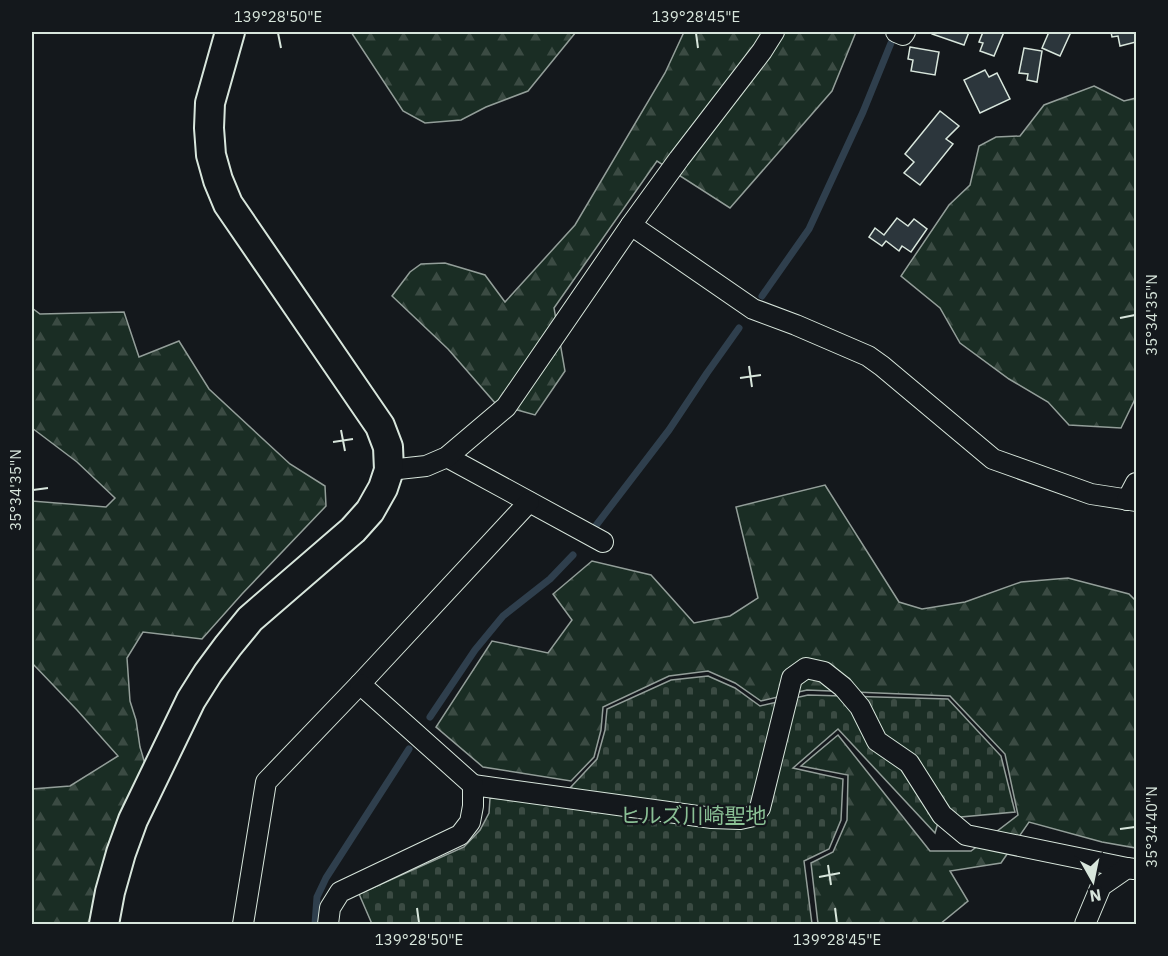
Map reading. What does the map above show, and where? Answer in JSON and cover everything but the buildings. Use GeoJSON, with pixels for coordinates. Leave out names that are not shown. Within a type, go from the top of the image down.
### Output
{"type":"FeatureCollection","features":[{"type":"Feature","properties":{"kind":"street"},"geometry":{"type":"LineString","coordinates":[[104,924],[110,892],[133,820],[191,700],[208,673],[250,619],[353,530],[370,511],[383,488],[389,470],[388,447],[380,426],[228,204],[218,180],[211,155],[210,103],[230,32]]}},
{"type":"Feature","properties":{"kind":"street"},"geometry":{"type":"LineString","coordinates":[[389,470],[426,466],[447,457],[506,406],[631,225],[774,32]]}},
{"type":"Feature","properties":{"kind":"street"},"geometry":{"type":"LineString","coordinates":[[896,32],[903,35],[905,32]]}},
{"type":"Feature","properties":{"kind":"street"},"geometry":{"type":"LineString","coordinates":[[631,225],[753,309],[868,356],[993,459],[1091,494],[1134,494]]}},
{"type":"Feature","properties":{"kind":"street"},"geometry":{"type":"LineString","coordinates":[[447,457],[603,542]]}},
{"type":"Feature","properties":{"kind":"street"},"geometry":{"type":"LineString","coordinates":[[243,924],[266,782],[529,502]]}},
{"type":"Feature","properties":{"kind":"street"},"geometry":{"type":"LineString","coordinates":[[360,684],[473,785],[712,818],[740,819],[754,816],[760,808],[792,678],[806,668],[824,672],[843,687],[860,707],[877,741],[909,763],[942,815],[966,836],[1132,868]]}},
{"type":"Feature","properties":{"kind":"street"},"geometry":{"type":"LineString","coordinates":[[328,924],[330,908],[340,892],[460,835],[470,822],[473,785]]}},
{"type":"Feature","properties":{"kind":"street"},"geometry":{"type":"LineString","coordinates":[[1085,924],[1101,886],[1132,868]]}},
{"type":"Feature","properties":{"kind":"green space"},"geometry":{"type":"Polygon","coordinates":[[[351,32],[576,32],[528,91],[486,107],[461,120],[425,123],[403,111],[351,32]]]}},
{"type":"Feature","properties":{"kind":"green space"},"geometry":{"type":"Polygon","coordinates":[[[684,32],[856,32],[832,91],[730,208],[657,161],[554,308],[565,371],[535,415],[496,404],[448,349],[392,296],[410,272],[421,264],[445,263],[485,275],[505,302],[575,225],[665,73],[684,32]]]}},
{"type":"Feature","properties":{"kind":"green space"},"geometry":{"type":"Polygon","coordinates":[[[1094,86],[1124,101],[1136,98],[1136,397],[1121,428],[1069,425],[1048,402],[1009,379],[960,343],[940,308],[901,276],[949,205],[970,185],[979,146],[996,137],[1020,136],[1044,105],[1094,86]]]}},
{"type":"Feature","properties":{"kind":"green space"},"geometry":{"type":"Polygon","coordinates":[[[32,308],[40,314],[124,312],[139,357],[179,341],[209,389],[290,464],[325,486],[326,506],[202,639],[143,632],[127,658],[130,701],[148,774],[118,924],[36,924],[32,922],[32,789],[70,786],[118,756],[32,663],[32,501],[106,507],[115,498],[77,462],[32,428],[32,308]]]}},
{"type":"Feature","properties":{"kind":"green space"},"geometry":{"type":"Polygon","coordinates":[[[825,485],[899,602],[922,609],[965,602],[1021,582],[1068,578],[1129,594],[1136,601],[1136,848],[1102,842],[1029,822],[1001,863],[950,871],[968,901],[940,924],[818,924],[811,863],[833,852],[847,820],[848,775],[801,766],[838,735],[930,851],[971,851],[1018,815],[1005,754],[950,696],[807,690],[761,701],[735,683],[708,671],[669,676],[603,707],[601,730],[594,757],[571,781],[483,767],[436,727],[492,641],[548,653],[572,620],[553,594],[592,561],[651,575],[694,623],[730,616],[758,598],[736,507],[825,485]]]}},
{"type":"Feature","properties":{"kind":"green space","name":"ヒルズ川崎聖地"},"geometry":{"type":"Polygon","coordinates":[[[708,676],[735,688],[760,706],[808,695],[948,699],[1001,756],[1015,812],[939,819],[935,833],[838,729],[793,768],[843,779],[841,820],[829,849],[804,861],[812,924],[372,924],[359,894],[464,847],[480,830],[489,813],[490,798],[556,803],[597,759],[605,730],[607,709],[671,680],[708,676]]]}},
{"type":"Feature","properties":{"kind":"waterway"},"geometry":{"type":"LineString","coordinates":[[762,296],[809,229],[863,112],[891,43]]}},
{"type":"Feature","properties":{"kind":"waterway"},"geometry":{"type":"LineString","coordinates":[[591,532],[669,430],[739,328]]}},
{"type":"Feature","properties":{"kind":"waterway"},"geometry":{"type":"LineString","coordinates":[[430,717],[475,650],[503,616],[550,579],[573,555]]}},
{"type":"Feature","properties":{"kind":"waterway"},"geometry":{"type":"LineString","coordinates":[[315,924],[317,897],[326,878],[409,749]]}}]}
